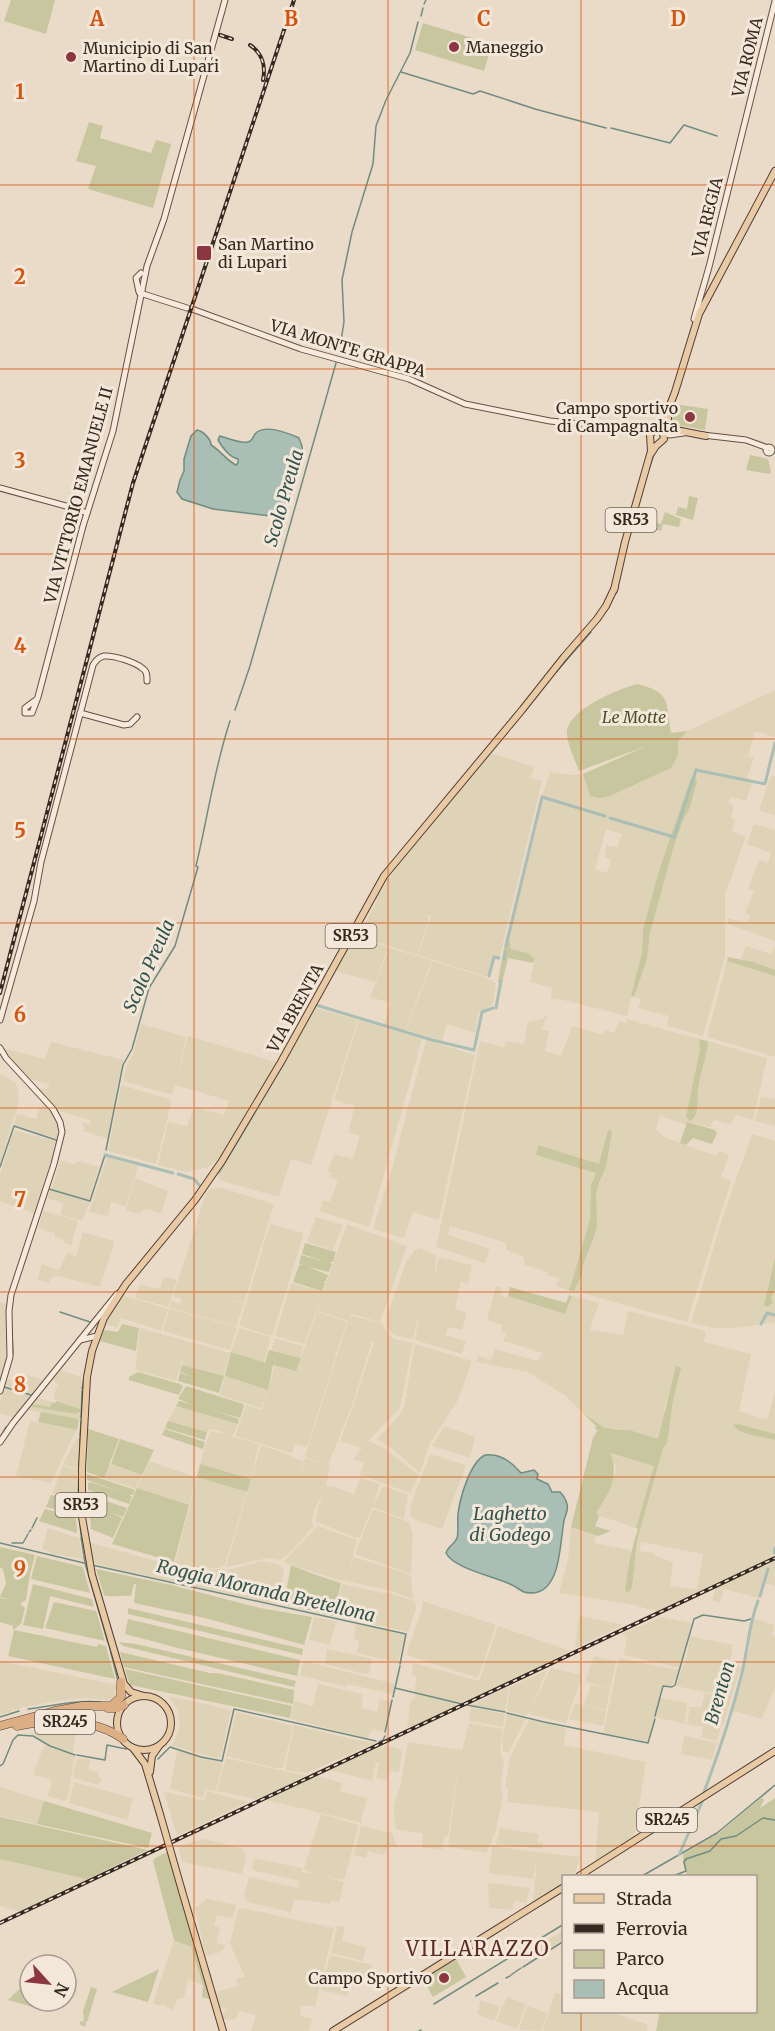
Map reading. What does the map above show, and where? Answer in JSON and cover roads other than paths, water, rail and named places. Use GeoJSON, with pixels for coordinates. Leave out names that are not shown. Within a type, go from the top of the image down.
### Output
{"type":"FeatureCollection","features":[{"type":"Feature","properties":{"kind":"highway","name":"SR245"},"geometry":{"type":"LineString","coordinates":[[0,1728],[70,1709],[113,1704],[122,1694],[120,1682]]}},
{"type":"Feature","properties":{"kind":"highway","name":"SR245"},"geometry":{"type":"LineString","coordinates":[[70,1709],[117,1708],[124,1705]]}},
{"type":"Feature","properties":{"kind":"highway","name":"SR245"},"geometry":{"type":"LineString","coordinates":[[0,1728],[33,1723],[69,1722],[108,1730],[123,1739]]}},
{"type":"Feature","properties":{"kind":"main road"},"geometry":{"type":"LineString","coordinates":[[143,277],[164,219],[225,0]]}},
{"type":"Feature","properties":{"kind":"main road","name":"VIA ROMA"},"geometry":{"type":"LineString","coordinates":[[745,120],[775,1]]}},
{"type":"Feature","properties":{"kind":"main road","name":"VIA REGIA"},"geometry":{"type":"LineString","coordinates":[[694,319],[712,277],[745,120]]}},
{"type":"Feature","properties":{"kind":"main road"},"geometry":{"type":"LineString","coordinates":[[712,277],[722,270],[775,171]]}},
{"type":"Feature","properties":{"kind":"main road"},"geometry":{"type":"LineString","coordinates":[[695,328],[735,248]]}},
{"type":"Feature","properties":{"kind":"main road"},"geometry":{"type":"LineString","coordinates":[[703,313],[712,277],[731,258]]}},
{"type":"Feature","properties":{"kind":"main road","name":"VIA VITTORIO EMANUELE II"},"geometry":{"type":"LineString","coordinates":[[141,292],[136,279],[141,282],[143,277]]}},
{"type":"Feature","properties":{"kind":"main road","name":"VIA VITTORIO EMANUELE II"},"geometry":{"type":"LineString","coordinates":[[31,707],[37,699],[87,513],[113,431],[143,277]]}},
{"type":"Feature","properties":{"kind":"main road","name":"SR53"},"geometry":{"type":"LineString","coordinates":[[582,637],[599,622],[609,606],[650,455],[667,414],[712,277]]}},
{"type":"Feature","properties":{"kind":"main road","name":"VIA MONTE GRAPPA"},"geometry":{"type":"LineString","coordinates":[[141,292],[301,349],[419,383],[462,404],[550,421],[639,429],[658,436],[683,433],[753,442],[771,450]]}},
{"type":"Feature","properties":{"kind":"main road"},"geometry":{"type":"LineString","coordinates":[[686,356],[694,319]]}},
{"type":"Feature","properties":{"kind":"main road"},"geometry":{"type":"LineString","coordinates":[[670,405],[667,421],[670,427],[706,436]]}},
{"type":"Feature","properties":{"kind":"main road"},"geometry":{"type":"LineString","coordinates":[[0,488],[87,513]]}},
{"type":"Feature","properties":{"kind":"main road","name":"SR53"},"geometry":{"type":"LineString","coordinates":[[582,637],[606,606],[615,587]]}},
{"type":"Feature","properties":{"kind":"main road"},"geometry":{"type":"LineString","coordinates":[[599,622],[606,606]]}},
{"type":"Feature","properties":{"kind":"main road","name":"VIA BRENTA"},"geometry":{"type":"LineString","coordinates":[[183,1213],[208,1180],[281,1062],[384,876],[582,637]]}},
{"type":"Feature","properties":{"kind":"main road"},"geometry":{"type":"LineString","coordinates":[[0,1020],[34,901],[41,862],[92,667],[99,658],[111,657],[140,666],[146,673],[147,681]]}},
{"type":"Feature","properties":{"kind":"main road"},"geometry":{"type":"LineString","coordinates":[[80,713],[124,725],[133,722],[137,717]]}},
{"type":"Feature","properties":{"kind":"main road"},"geometry":{"type":"LineString","coordinates":[[0,1048],[6,1058],[55,1112],[61,1127],[61,1141],[11,1295],[9,1307],[10,1357],[0,1392]]}},
{"type":"Feature","properties":{"kind":"main road","name":"VIA BRENTA"},"geometry":{"type":"LineString","coordinates":[[0,1442],[183,1213],[235,1138]]}},
{"type":"Feature","properties":{"kind":"main road","name":"SR53"},"geometry":{"type":"LineString","coordinates":[[126,1284],[109,1309],[97,1336],[87,1377],[82,1517],[92,1575],[126,1688],[135,1694],[159,1700],[170,1713],[171,1729],[151,1758],[149,1768],[151,1782]]}},
{"type":"Feature","properties":{"kind":"main road"},"geometry":{"type":"LineString","coordinates":[[92,1351],[92,1341],[87,1335],[92,1333],[97,1336]]}},
{"type":"Feature","properties":{"kind":"main road"},"geometry":{"type":"LineString","coordinates":[[115,1656],[120,1682],[126,1695],[118,1721],[123,1739]]}},
{"type":"Feature","properties":{"kind":"main road"},"geometry":{"type":"LineString","coordinates":[[124,1705],[132,1699],[144,1696]]}},
{"type":"Feature","properties":{"kind":"main road","name":"SR53"},"geometry":{"type":"LineString","coordinates":[[123,1739],[141,1757],[151,1782],[223,2031]]}},
{"type":"Feature","properties":{"kind":"main road"},"geometry":{"type":"LineString","coordinates":[[130,1746],[148,1749],[162,1743]]}},
{"type":"Feature","properties":{"kind":"main road","name":"SR245"},"geometry":{"type":"LineString","coordinates":[[581,1875],[775,1751]]}},
{"type":"Feature","properties":{"kind":"main road"},"geometry":{"type":"LineString","coordinates":[[333,2031],[562,1888]]}},
{"type":"Feature","properties":{"kind":"water"},"geometry":{"type":"Polygon","coordinates":[[[266,429],[284,432],[299,438],[302,446],[301,459],[292,482],[292,489],[278,517],[213,509],[182,499],[177,492],[184,471],[184,459],[191,436],[197,430],[210,440],[211,445],[236,465],[238,459],[224,449],[218,440],[220,436],[238,442],[248,442],[257,432],[266,429]]]}},
{"type":"Feature","properties":{"kind":"water","name":"Laghetto di Godego"},"geometry":{"type":"Polygon","coordinates":[[[485,1455],[496,1455],[505,1459],[521,1473],[534,1470],[538,1474],[537,1479],[548,1484],[552,1492],[560,1492],[567,1502],[555,1572],[546,1588],[538,1592],[524,1592],[505,1582],[466,1568],[446,1553],[457,1538],[459,1507],[463,1490],[475,1465],[485,1455]]]}},
{"type":"Feature","properties":{"kind":"waterway","name":"Scolo Preula"},"geometry":{"type":"LineString","coordinates":[[424,4],[426,0]]}},
{"type":"Feature","properties":{"kind":"waterway","name":"Scolo Preula"},"geometry":{"type":"LineString","coordinates":[[421,16],[423,8]]}},
{"type":"Feature","properties":{"kind":"waterway","name":"Scolo Preula"},"geometry":{"type":"LineString","coordinates":[[340,347],[344,322],[342,280],[352,232],[373,164],[376,126],[386,100],[410,53],[418,22]]}},
{"type":"Feature","properties":{"kind":"waterway"},"geometry":{"type":"LineString","coordinates":[[401,72],[473,94],[480,91],[606,128]]}},
{"type":"Feature","properties":{"kind":"waterway"},"geometry":{"type":"LineString","coordinates":[[611,128],[670,143],[684,125],[717,136]]}},
{"type":"Feature","properties":{"kind":"waterway","name":"Scolo Preula"},"geometry":{"type":"LineString","coordinates":[[235,710],[250,666],[336,363]]}},
{"type":"Feature","properties":{"kind":"waterway"},"geometry":{"type":"LineString","coordinates":[[676,397],[678,393]]}},
{"type":"Feature","properties":{"kind":"waterway"},"geometry":{"type":"LineString","coordinates":[[647,475],[654,454]]}},
{"type":"Feature","properties":{"kind":"waterway"},"geometry":{"type":"LineString","coordinates":[[557,671],[591,632]]}},
{"type":"Feature","properties":{"kind":"waterway"},"geometry":{"type":"LineString","coordinates":[[512,727],[546,684]]}},
{"type":"Feature","properties":{"kind":"waterway","name":"Scolo Preula"},"geometry":{"type":"LineString","coordinates":[[106,1150],[123,1065],[132,1049],[149,988],[175,946],[198,867],[196,866],[215,775],[230,721]]}},
{"type":"Feature","properties":{"kind":"waterway"},"geometry":{"type":"LineString","coordinates":[[610,818],[674,837],[696,770],[765,784],[775,743]]}},
{"type":"Feature","properties":{"kind":"waterway"},"geometry":{"type":"LineString","coordinates":[[506,946],[542,797],[605,816]]}},
{"type":"Feature","properties":{"kind":"waterway"},"geometry":{"type":"LineString","coordinates":[[344,954],[354,938]]}},
{"type":"Feature","properties":{"kind":"waterway"},"geometry":{"type":"LineString","coordinates":[[504,959],[505,952]]}},
{"type":"Feature","properties":{"kind":"waterway"},"geometry":{"type":"LineString","coordinates":[[489,976],[494,957],[499,958]]}},
{"type":"Feature","properties":{"kind":"waterway"},"geometry":{"type":"LineString","coordinates":[[496,1008],[501,981]]}},
{"type":"Feature","properties":{"kind":"waterway"},"geometry":{"type":"LineString","coordinates":[[316,1005],[432,1040],[474,1050],[482,1012],[493,1008]]}},
{"type":"Feature","properties":{"kind":"waterway"},"geometry":{"type":"LineString","coordinates":[[219,1172],[283,1064]]}},
{"type":"Feature","properties":{"kind":"waterway"},"geometry":{"type":"LineString","coordinates":[[0,1167],[14,1126],[59,1141]]}},
{"type":"Feature","properties":{"kind":"waterway"},"geometry":{"type":"LineString","coordinates":[[49,1189],[90,1201],[105,1155]]}},
{"type":"Feature","properties":{"kind":"waterway"},"geometry":{"type":"LineString","coordinates":[[105,1155],[173,1173]]}},
{"type":"Feature","properties":{"kind":"waterway"},"geometry":{"type":"LineString","coordinates":[[178,1174],[194,1179],[199,1185]]}},
{"type":"Feature","properties":{"kind":"waterway"},"geometry":{"type":"LineString","coordinates":[[60,1312],[90,1322],[90,1324]]}},
{"type":"Feature","properties":{"kind":"waterway"},"geometry":{"type":"LineString","coordinates":[[761,1324],[767,1313],[775,1315]]}},
{"type":"Feature","properties":{"kind":"waterway"},"geometry":{"type":"LineString","coordinates":[[12,1331],[13,1354]]}},
{"type":"Feature","properties":{"kind":"waterway"},"geometry":{"type":"LineString","coordinates":[[82,1389],[89,1351]]}},
{"type":"Feature","properties":{"kind":"waterway"},"geometry":{"type":"LineString","coordinates":[[4,1387],[31,1395]]}},
{"type":"Feature","properties":{"kind":"waterway"},"geometry":{"type":"LineString","coordinates":[[81,1418],[82,1391]]}},
{"type":"Feature","properties":{"kind":"waterway"},"geometry":{"type":"LineString","coordinates":[[80,1436],[81,1421]]}},
{"type":"Feature","properties":{"kind":"waterway"},"geometry":{"type":"LineString","coordinates":[[2,1434],[6,1427]]}},
{"type":"Feature","properties":{"kind":"waterway"},"geometry":{"type":"LineString","coordinates":[[78,1499],[80,1438]]}},
{"type":"Feature","properties":{"kind":"waterway"},"geometry":{"type":"LineString","coordinates":[[78,1501],[81,1535]]}},
{"type":"Feature","properties":{"kind":"waterway"},"geometry":{"type":"LineString","coordinates":[[32,1528],[37,1518]]}},
{"type":"Feature","properties":{"kind":"waterway"},"geometry":{"type":"LineString","coordinates":[[12,1543],[23,1543],[28,1534]]}},
{"type":"Feature","properties":{"kind":"waterway"},"geometry":{"type":"LineString","coordinates":[[81,1537],[85,1563],[108,1643]]}},
{"type":"Feature","properties":{"kind":"waterway","name":"Roggia Moranda Bretellona"},"geometry":{"type":"LineString","coordinates":[[0,1543],[84,1563]]}},
{"type":"Feature","properties":{"kind":"waterway","name":"Brenton"},"geometry":{"type":"LineString","coordinates":[[774,1553],[775,1548]]}},
{"type":"Feature","properties":{"kind":"waterway","name":"Roggia Moranda Bretellona"},"geometry":{"type":"LineString","coordinates":[[92,1565],[406,1634],[400,1664]]}},
{"type":"Feature","properties":{"kind":"waterway","name":"Brenton"},"geometry":{"type":"LineString","coordinates":[[760,1596],[768,1569]]}},
{"type":"Feature","properties":{"kind":"waterway","name":"Brenton"},"geometry":{"type":"LineString","coordinates":[[704,1792],[737,1692],[758,1601]]}},
{"type":"Feature","properties":{"kind":"waterway","name":"Roggia Moranda Bretellona"},"geometry":{"type":"LineString","coordinates":[[655,1716],[663,1686],[675,1685],[694,1619],[703,1615],[744,1621],[751,1619]]}},
{"type":"Feature","properties":{"kind":"waterway"},"geometry":{"type":"LineString","coordinates":[[109,1645],[118,1681]]}},
{"type":"Feature","properties":{"kind":"waterway","name":"Roggia Moranda Bretellona"},"geometry":{"type":"LineString","coordinates":[[393,1697],[400,1666]]}},
{"type":"Feature","properties":{"kind":"waterway","name":"Roggia Moranda Bretellona"},"geometry":{"type":"LineString","coordinates":[[395,1688],[462,1704]]}},
{"type":"Feature","properties":{"kind":"waterway","name":"Roggia Moranda Bretellona"},"geometry":{"type":"LineString","coordinates":[[385,1732],[392,1700]]}},
{"type":"Feature","properties":{"kind":"waterway"},"geometry":{"type":"LineString","coordinates":[[28,1709],[101,1702]]}},
{"type":"Feature","properties":{"kind":"waterway","name":"Roggia Moranda Bretellona"},"geometry":{"type":"LineString","coordinates":[[467,1705],[505,1712]]}},
{"type":"Feature","properties":{"kind":"waterway","name":"Roggia Moranda Bretellona"},"geometry":{"type":"LineString","coordinates":[[158,1759],[170,1747],[222,1761],[234,1709],[376,1741]]}},
{"type":"Feature","properties":{"kind":"waterway"},"geometry":{"type":"LineString","coordinates":[[0,1717],[19,1711]]}},
{"type":"Feature","properties":{"kind":"waterway","name":"Roggia Moranda Bretellona"},"geometry":{"type":"LineString","coordinates":[[507,1713],[648,1743],[655,1719]]}},
{"type":"Feature","properties":{"kind":"waterway","name":"Roggia Moranda Bretellona"},"geometry":{"type":"LineString","coordinates":[[0,1766],[13,1740],[18,1735],[33,1736],[50,1746],[75,1755]]}},
{"type":"Feature","properties":{"kind":"waterway","name":"Roggia Moranda Bretellona"},"geometry":{"type":"LineString","coordinates":[[379,1742],[385,1736]]}},
{"type":"Feature","properties":{"kind":"waterway","name":"Roggia Moranda Bretellona"},"geometry":{"type":"LineString","coordinates":[[77,1755],[105,1760],[107,1745],[126,1749]]}},
{"type":"Feature","properties":{"kind":"waterway"},"geometry":{"type":"LineString","coordinates":[[644,1875],[717,1833],[775,1785]]}},
{"type":"Feature","properties":{"kind":"waterway","name":"Brenton"},"geometry":{"type":"LineString","coordinates":[[679,1855],[702,1802]]}},
{"type":"Feature","properties":{"kind":"waterway"},"geometry":{"type":"LineString","coordinates":[[676,1875],[686,1871],[684,1862],[686,1859],[710,1851],[721,1839],[736,1836],[763,1818],[775,1820]]}},
{"type":"Feature","properties":{"kind":"waterway"},"geometry":{"type":"LineString","coordinates":[[434,2004],[562,1925]]}},
{"type":"Feature","properties":{"kind":"waterway"},"geometry":{"type":"LineString","coordinates":[[523,1967],[562,1942]]}},
{"type":"Feature","properties":{"kind":"waterway"},"geometry":{"type":"LineString","coordinates":[[511,1975],[521,1968]]}},
{"type":"Feature","properties":{"kind":"waterway"},"geometry":{"type":"LineString","coordinates":[[506,1978],[510,1976]]}},
{"type":"Feature","properties":{"kind":"waterway"},"geometry":{"type":"LineString","coordinates":[[476,1996],[498,1983]]}},
{"type":"Feature","properties":{"kind":"railway"},"geometry":{"type":"LineString","coordinates":[[0,993],[133,483],[294,0]]}},
{"type":"Feature","properties":{"kind":"railway"},"geometry":{"type":"LineString","coordinates":[[220,35],[232,39]]}},
{"type":"Feature","properties":{"kind":"railway"},"geometry":{"type":"LineString","coordinates":[[250,45],[258,52],[262,60],[263,80]]}},
{"type":"Feature","properties":{"kind":"railway"},"geometry":{"type":"LineString","coordinates":[[0,1923],[775,1558]]}},
{"type":"Feature","properties":{"kind":"place","name":"Maneggio"},"geometry":{"type":"Point","coordinates":[454,47]}},
{"type":"Feature","properties":{"kind":"place","name":"Municipio di San Martino di Lupari"},"geometry":{"type":"Point","coordinates":[71,57]}},
{"type":"Feature","properties":{"kind":"place","name":"San Martino di Lupari"},"geometry":{"type":"Point","coordinates":[204,253]}},
{"type":"Feature","properties":{"kind":"place","name":"Campo sportivo di Campagnalta"},"geometry":{"type":"Point","coordinates":[690,417]}},
{"type":"Feature","properties":{"kind":"place","name":"Campo Sportivo"},"geometry":{"type":"Point","coordinates":[444,1978]}},
{"type":"Feature","properties":{"kind":"district","name":"VILLARAZZO"},"geometry":{"type":"Point","coordinates":[478,1949]}},
{"type":"Feature","properties":{"kind":"park label","name":"Le Motte"},"geometry":{"type":"Point","coordinates":[634,717]}}]}
